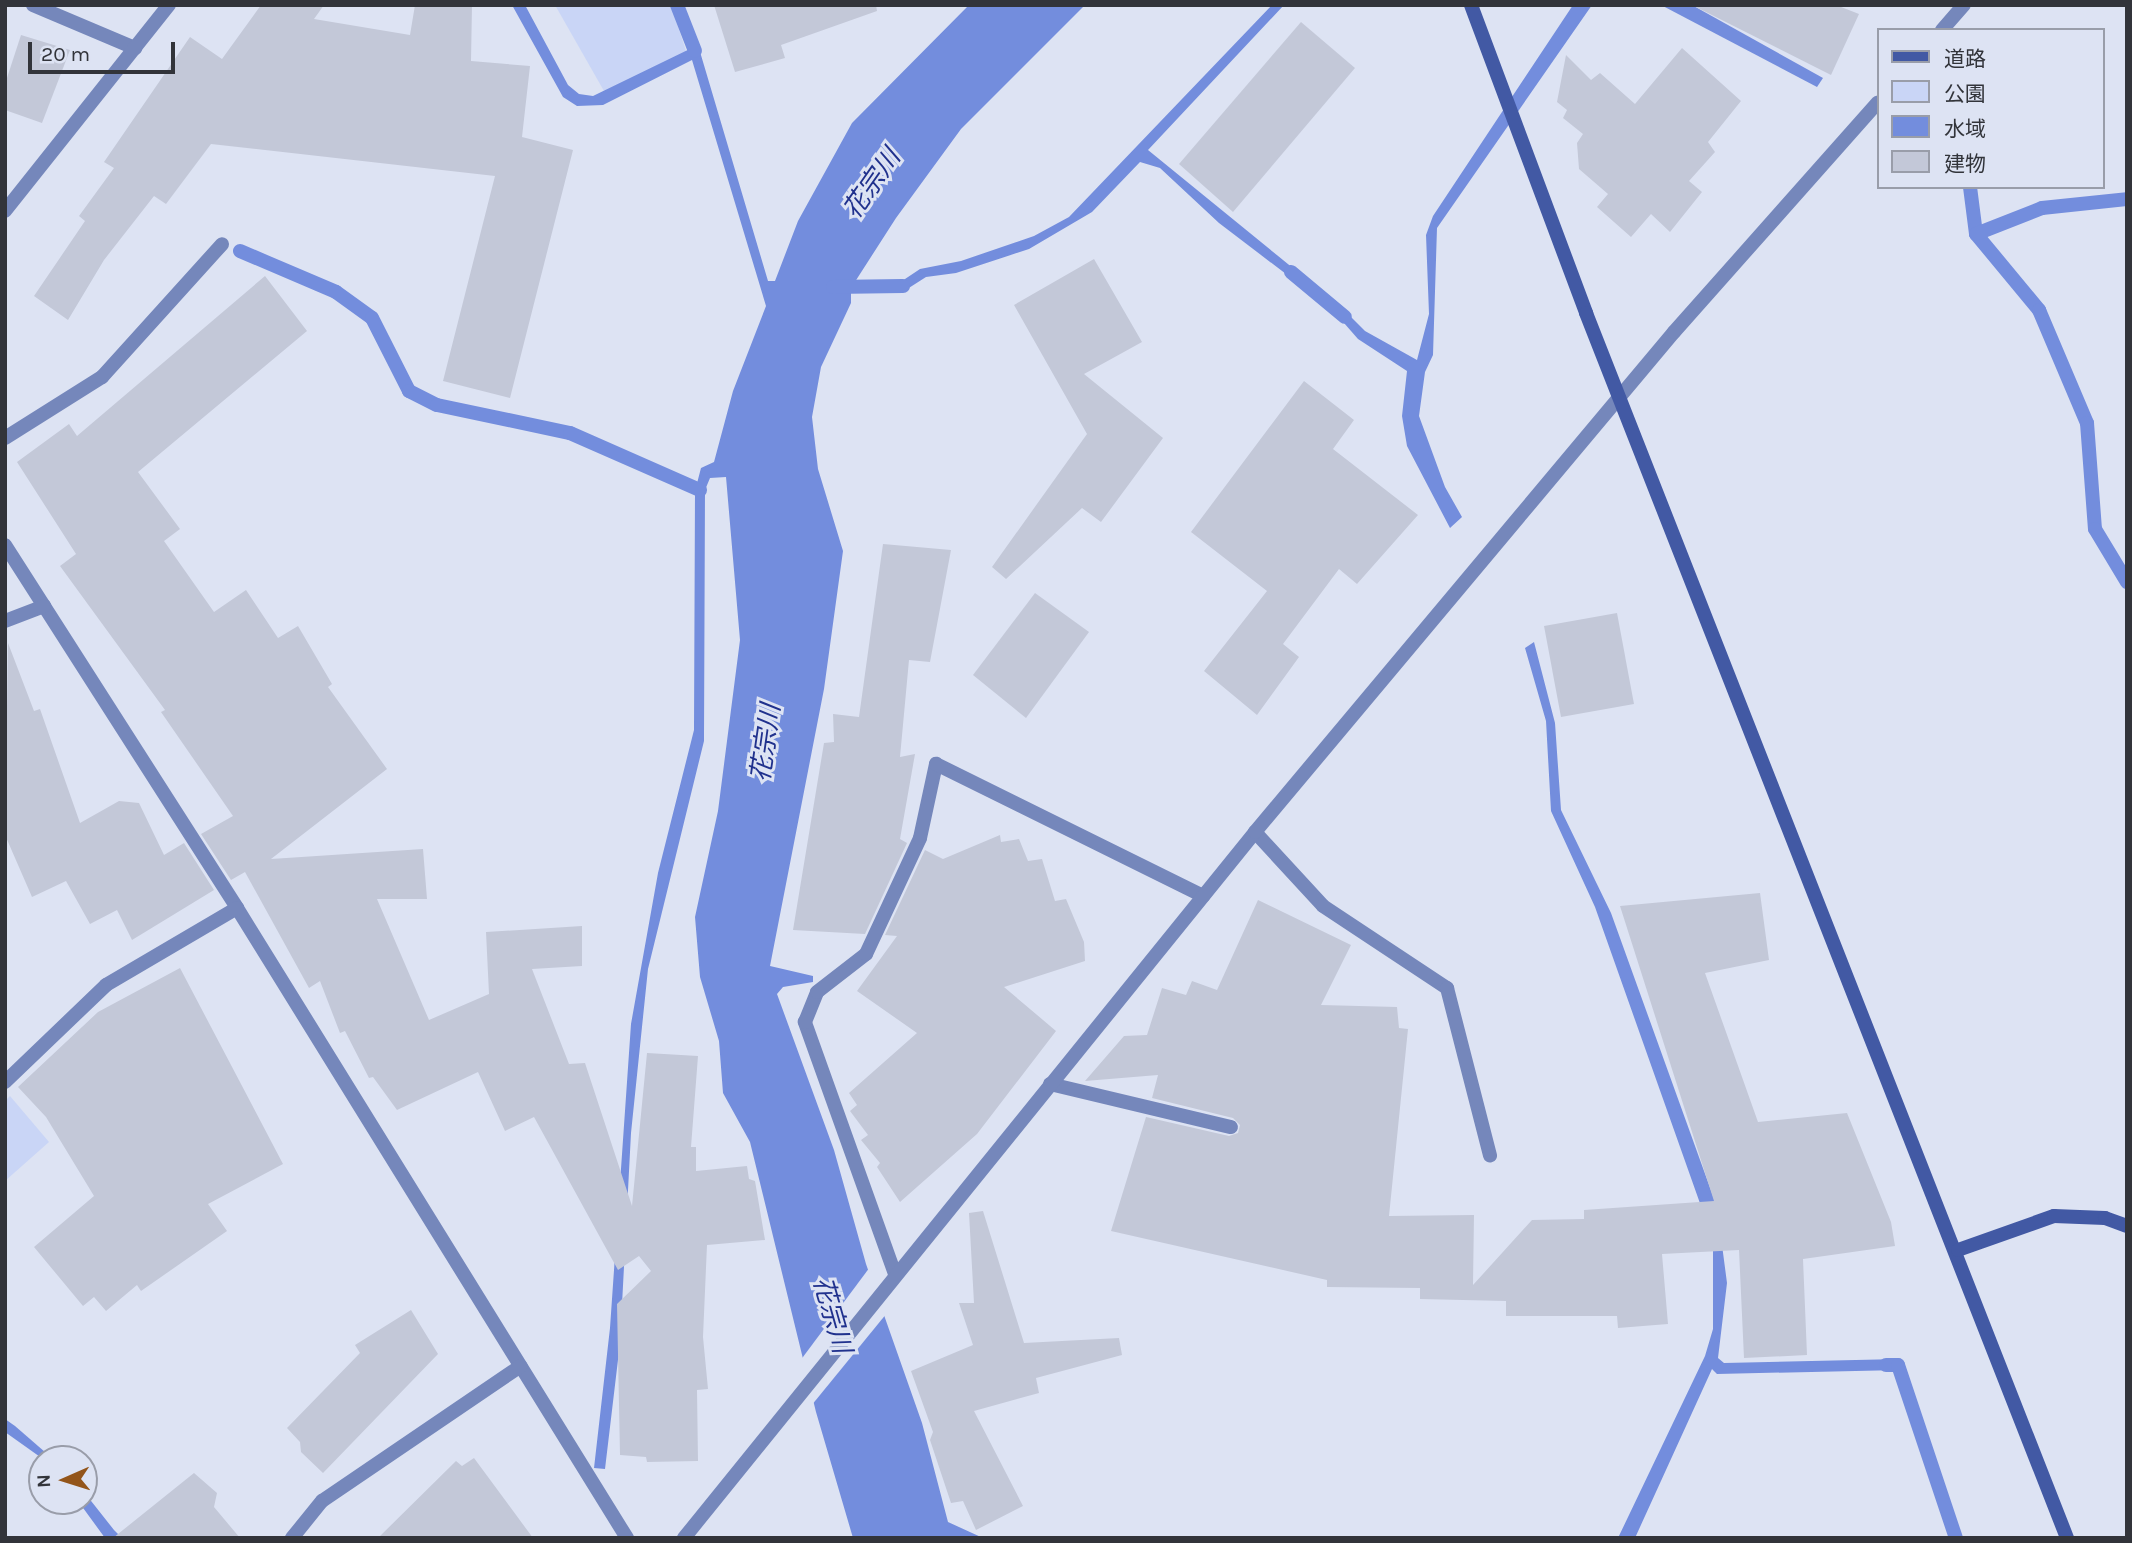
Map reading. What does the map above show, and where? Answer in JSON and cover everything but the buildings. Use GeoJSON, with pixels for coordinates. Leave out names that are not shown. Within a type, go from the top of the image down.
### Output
{"type":"FeatureCollection","features":[{"type":"Feature","properties":{"kind":"street"},"geometry":{"type":"LineString","coordinates":[[33,5],[135,48]]}},
{"type":"Feature","properties":{"kind":"street"},"geometry":{"type":"LineString","coordinates":[[5,211],[169,5]]}},
{"type":"Feature","properties":{"kind":"street"},"geometry":{"type":"LineString","coordinates":[[1471,5],[1619,398],[1958,1250],[2067,1538]]}},
{"type":"Feature","properties":{"kind":"street"},"geometry":{"type":"LineString","coordinates":[[1944,28],[1964,5]]}},
{"type":"Feature","properties":{"kind":"street"},"geometry":{"type":"LineString","coordinates":[[684,1538],[801,1389],[1255,832],[1619,398],[1876,104]]}},
{"type":"Feature","properties":{"kind":"street"},"geometry":{"type":"LineString","coordinates":[[5,438],[102,377],[222,244]]}},
{"type":"Feature","properties":{"kind":"street"},"geometry":{"type":"LineString","coordinates":[[5,545],[237,908],[627,1538]]}},
{"type":"Feature","properties":{"kind":"street"},"geometry":{"type":"LineString","coordinates":[[5,621],[44,606]]}},
{"type":"Feature","properties":{"kind":"street"},"geometry":{"type":"LineString","coordinates":[[891,1280],[805,1022],[817,992],[866,954],[920,838],[936,764],[1203,895]]}},
{"type":"Feature","properties":{"kind":"street"},"geometry":{"type":"LineString","coordinates":[[1255,832],[1323,906],[1447,988],[1490,1156]]}},
{"type":"Feature","properties":{"kind":"street"},"geometry":{"type":"LineString","coordinates":[[5,1082],[106,985],[237,908]]}},
{"type":"Feature","properties":{"kind":"street"},"geometry":{"type":"LineString","coordinates":[[1050,1084],[1231,1127]]}},
{"type":"Feature","properties":{"kind":"street"},"geometry":{"type":"LineString","coordinates":[[1958,1250],[2054,1216],[2105,1217],[2127,1226]]}},
{"type":"Feature","properties":{"kind":"street"},"geometry":{"type":"LineString","coordinates":[[292,1538],[321,1502],[521,1366]]}},
{"type":"Feature","properties":{"kind":"green space"},"geometry":{"type":"Polygon","coordinates":[[[555,5],[671,5],[688,57],[604,91],[555,5]]]}},
{"type":"Feature","properties":{"kind":"green space"},"geometry":{"type":"Polygon","coordinates":[[[10,1096],[49,1142],[5,1181],[5,1101],[10,1096]]]}},
{"type":"Feature","properties":{"kind":"water","name":"花宗川"},"geometry":{"type":"Polygon","coordinates":[[[512,5],[525,5],[568,85],[579,94],[593,96],[698,45],[768,281],[775,281],[798,221],[852,123],[969,5],[1085,5],[961,129],[896,218],[851,288],[851,303],[821,367],[812,417],[818,469],[843,551],[824,689],[770,966],[813,976],[813,982],[783,987],[777,994],[834,1150],[866,1264],[922,1423],[948,1522],[983,1538],[853,1538],[816,1412],[750,1142],[723,1093],[719,1041],[700,977],[695,917],[718,811],[740,640],[726,477],[710,478],[705,490],[704,741],[648,969],[631,1133],[620,1343],[605,1469],[594,1468],[610,1328],[631,1024],[658,873],[694,730],[695,491],[701,468],[714,462],[733,391],[766,306],[692,60],[603,105],[577,106],[563,97],[512,5]]]}},
{"type":"Feature","properties":{"kind":"water"},"geometry":{"type":"Polygon","coordinates":[[[1272,5],[1284,5],[1148,150],[1310,282],[1303,287],[1219,223],[1160,168],[1140,162],[1092,212],[1029,249],[956,273],[926,277],[901,293],[887,293],[887,285],[899,283],[920,269],[961,261],[1034,236],[1069,217],[1272,5]]]}},
{"type":"Feature","properties":{"kind":"water"},"geometry":{"type":"Polygon","coordinates":[[[1573,5],[1592,5],[1437,228],[1433,355],[1425,372],[1419,416],[1445,487],[1462,517],[1450,528],[1407,446],[1402,416],[1407,371],[1358,339],[1330,307],[1334,300],[1365,331],[1417,360],[1429,314],[1426,235],[1433,216],[1573,5]]]}},
{"type":"Feature","properties":{"kind":"water"},"geometry":{"type":"Polygon","coordinates":[[[1661,5],[1692,5],[1823,78],[1817,87],[1661,5]]]}},
{"type":"Feature","properties":{"kind":"water"},"geometry":{"type":"Polygon","coordinates":[[[1534,642],[1555,723],[1561,810],[1611,913],[1717,1207],[1727,1283],[1718,1358],[1724,1363],[1900,1359],[1900,1370],[1717,1374],[1712,1369],[1635,1538],[1618,1538],[1705,1356],[1713,1329],[1713,1240],[1595,907],[1551,811],[1546,721],[1525,648],[1534,642]]]}},
{"type":"Feature","properties":{"kind":"water"},"geometry":{"type":"Polygon","coordinates":[[[5,1419],[37,1445],[28,1445],[28,1448],[5,1432],[5,1419]]]}},
{"type":"Feature","properties":{"kind":"water"},"geometry":{"type":"Polygon","coordinates":[[[98,1510],[122,1538],[105,1538],[88,1515],[98,1515],[98,1510]]]}},
{"type":"Feature","properties":{"kind":"pier"},"geometry":{"type":"Polygon","coordinates":[[[870,1267],[887,1313],[811,1406],[800,1361],[870,1267]]]}},
{"type":"Feature","properties":{"kind":"waterway"},"geometry":{"type":"LineString","coordinates":[[677,5],[695,51]]}},
{"type":"Feature","properties":{"kind":"waterway"},"geometry":{"type":"LineString","coordinates":[[1970,189],[1976,234],[2039,310],[2087,423],[2095,529],[2127,582]]}},
{"type":"Feature","properties":{"kind":"waterway"},"geometry":{"type":"LineString","coordinates":[[1976,234],[2042,208],[2127,199]]}},
{"type":"Feature","properties":{"kind":"waterway"},"geometry":{"type":"LineString","coordinates":[[240,251],[336,292],[372,318],[409,391],[437,405],[570,433],[700,490]]}},
{"type":"Feature","properties":{"kind":"waterway"},"geometry":{"type":"LineString","coordinates":[[1291,272],[1345,317]]}},
{"type":"Feature","properties":{"kind":"waterway"},"geometry":{"type":"LineString","coordinates":[[833,287],[903,286]]}},
{"type":"Feature","properties":{"kind":"waterway"},"geometry":{"type":"LineString","coordinates":[[1886,1365],[1898,1365],[1956,1538]]}}]}
